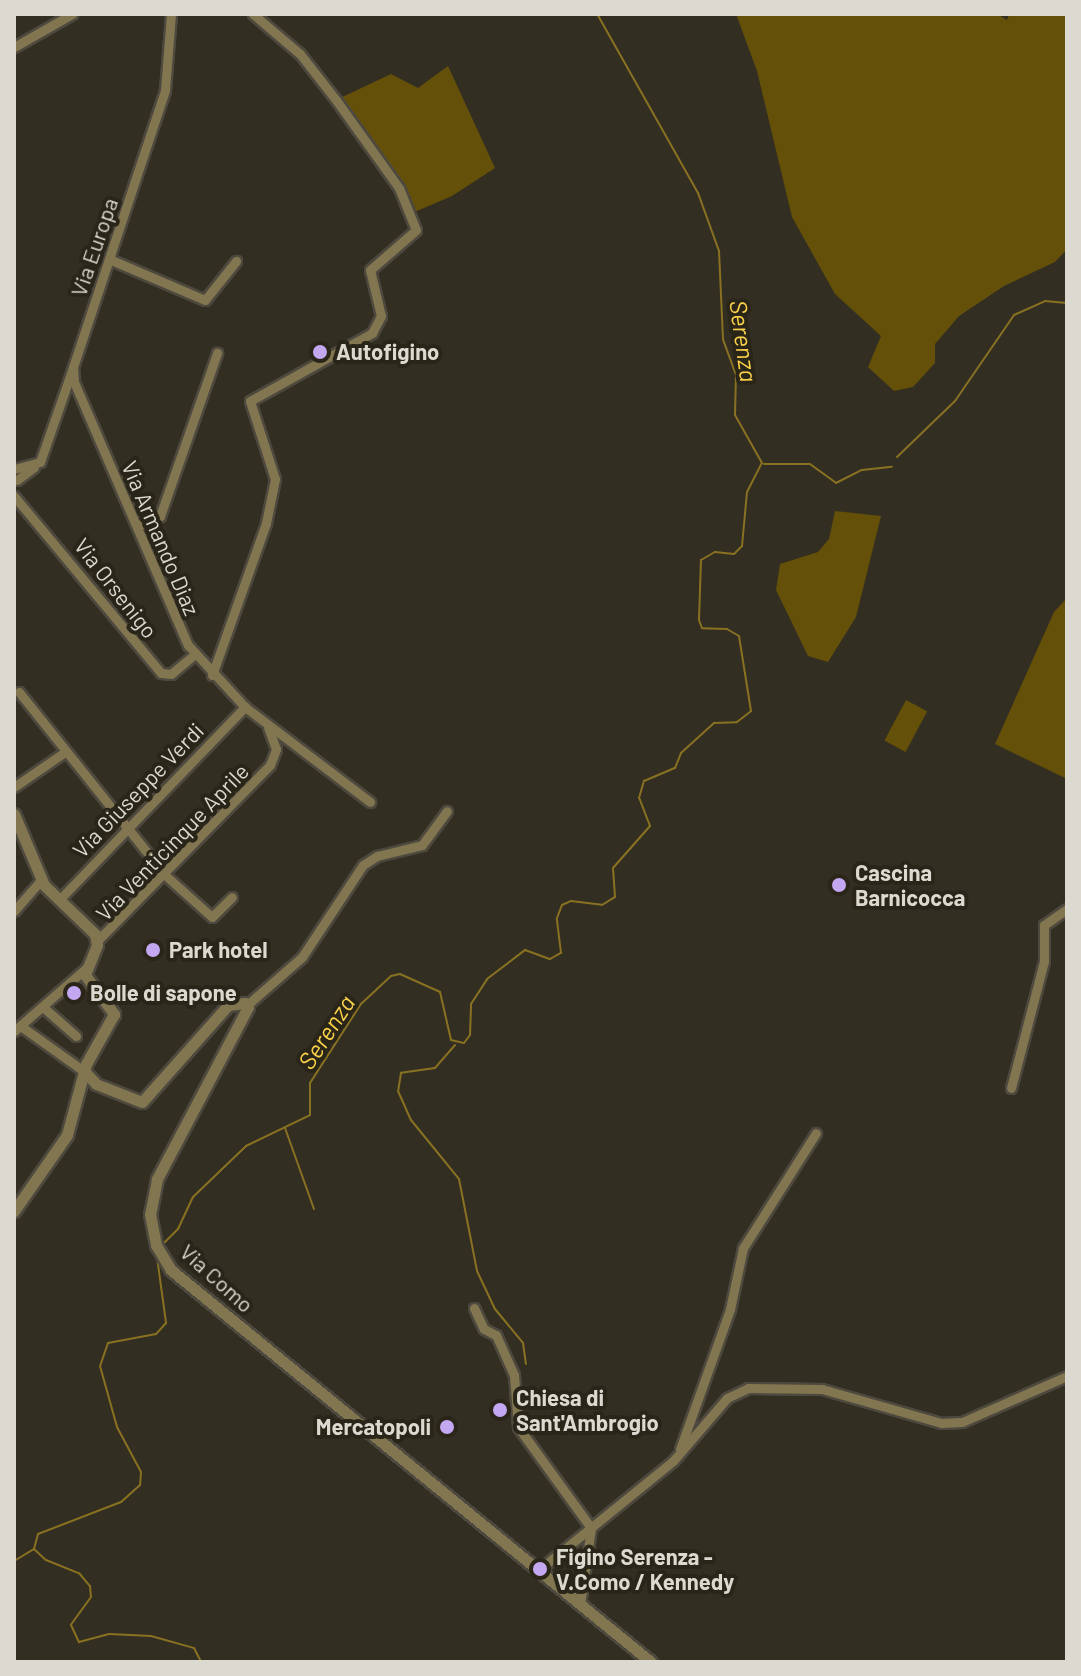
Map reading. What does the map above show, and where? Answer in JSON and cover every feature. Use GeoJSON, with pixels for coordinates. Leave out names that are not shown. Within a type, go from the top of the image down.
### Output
{"type":"FeatureCollection","features":[{"type":"Feature","properties":{"kind":"street"},"geometry":{"type":"LineString","coordinates":[[14,47],[72,14]]}},
{"type":"Feature","properties":{"kind":"street","name":"Via Europa"},"geometry":{"type":"LineString","coordinates":[[15,482],[40,462],[109,259],[165,90],[171,14]]}},
{"type":"Feature","properties":{"kind":"street"},"geometry":{"type":"LineString","coordinates":[[212,675],[266,523],[275,479],[250,401],[372,333],[381,316],[370,270],[416,230],[399,188],[336,100],[300,54],[253,14]]}},
{"type":"Feature","properties":{"kind":"street"},"geometry":{"type":"LineString","coordinates":[[109,259],[205,300],[236,261]]}},
{"type":"Feature","properties":{"kind":"street"},"geometry":{"type":"LineString","coordinates":[[137,526],[160,516],[217,353]]}},
{"type":"Feature","properties":{"kind":"street","name":"Via Armando Diaz"},"geometry":{"type":"LineString","coordinates":[[73,367],[83,404],[195,654],[245,707],[370,802]]}},
{"type":"Feature","properties":{"kind":"street"},"geometry":{"type":"LineString","coordinates":[[62,398],[83,404]]}},
{"type":"Feature","properties":{"kind":"street","name":"Via Orsenigo"},"geometry":{"type":"LineString","coordinates":[[15,482],[25,504],[161,673],[171,674],[195,654]]}},
{"type":"Feature","properties":{"kind":"street"},"geometry":{"type":"LineString","coordinates":[[19,692],[165,875],[212,917],[232,897]]}},
{"type":"Feature","properties":{"kind":"street","name":"Via Giuseppe Verdi"},"geometry":{"type":"LineString","coordinates":[[60,899],[245,707]]}},
{"type":"Feature","properties":{"kind":"street","name":"Via Venticinque Aprile"},"geometry":{"type":"LineString","coordinates":[[97,941],[270,765],[276,749],[264,721]]}},
{"type":"Feature","properties":{"kind":"street"},"geometry":{"type":"LineString","coordinates":[[270,765],[289,742]]}},
{"type":"Feature","properties":{"kind":"street"},"geometry":{"type":"LineString","coordinates":[[14,787],[65,752]]}},
{"type":"Feature","properties":{"kind":"street"},"geometry":{"type":"LineString","coordinates":[[14,814],[42,879],[97,941],[84,970],[18,1029],[85,1072],[96,1084],[142,1102],[228,1005],[240,999],[247,1005],[302,957],[363,865],[377,856],[422,845],[447,811]]}},
{"type":"Feature","properties":{"kind":"street"},"geometry":{"type":"LineString","coordinates":[[14,911],[42,879]]}},
{"type":"Feature","properties":{"kind":"street"},"geometry":{"type":"LineString","coordinates":[[1011,1088],[1044,961],[1044,925],[1067,909]]}},
{"type":"Feature","properties":{"kind":"street"},"geometry":{"type":"LineString","coordinates":[[14,1211],[67,1135],[85,1072],[114,1014],[84,970]]}},
{"type":"Feature","properties":{"kind":"street","name":"Via Como"},"geometry":{"type":"LineString","coordinates":[[247,1005],[157,1179],[150,1214],[156,1245],[171,1270],[651,1662]]}},
{"type":"Feature","properties":{"kind":"street"},"geometry":{"type":"LineString","coordinates":[[43,1007],[76,1036]]}},
{"type":"Feature","properties":{"kind":"street"},"geometry":{"type":"LineString","coordinates":[[679,1453],[730,1309],[743,1248],[816,1133]]}},
{"type":"Feature","properties":{"kind":"street"},"geometry":{"type":"LineString","coordinates":[[474,1308],[484,1329],[496,1335],[514,1375],[518,1427],[591,1528],[580,1605]]}},
{"type":"Feature","properties":{"kind":"street"},"geometry":{"type":"LineString","coordinates":[[540,1569],[679,1453],[727,1398],[763,1385],[822,1389],[941,1423],[984,1415],[1067,1376]]}},
{"type":"Feature","properties":{"kind":"street"},"geometry":{"type":"LineString","coordinates":[[566,1592],[583,1582]]}},
{"type":"Feature","properties":{"kind":"shaded area"},"geometry":{"type":"Polygon","coordinates":[[[736,14],[997,14],[1007,20],[1009,14],[1067,14],[1067,249],[1055,262],[1004,286],[959,316],[935,344],[935,363],[913,387],[894,391],[868,367],[881,336],[835,294],[792,217],[757,71],[736,14]]]}},
{"type":"Feature","properties":{"kind":"shaded area"},"geometry":{"type":"Polygon","coordinates":[[[448,66],[495,168],[452,196],[410,214],[399,188],[336,100],[391,74],[418,88],[448,66]]]}},
{"type":"Feature","properties":{"kind":"shaded area"},"geometry":{"type":"Polygon","coordinates":[[[835,511],[881,516],[856,617],[828,662],[808,656],[776,590],[780,564],[818,552],[829,539],[835,511]]]}},
{"type":"Feature","properties":{"kind":"shaded area"},"geometry":{"type":"Polygon","coordinates":[[[1067,598],[1067,779],[995,744],[1054,612],[1067,598]]]}},
{"type":"Feature","properties":{"kind":"shaded area"},"geometry":{"type":"Polygon","coordinates":[[[906,700],[927,711],[906,752],[884,741],[906,700]]]}},
{"type":"Feature","properties":{"kind":"waterway","name":"Serenza"},"geometry":{"type":"LineString","coordinates":[[161,1246],[178,1229],[193,1197],[246,1146],[310,1115],[310,1083],[361,1004],[391,976],[400,974],[440,992],[451,1040],[464,1043],[470,1035],[471,1004],[487,979],[525,950],[550,959],[561,953],[557,918],[562,905],[571,901],[602,905],[615,897],[613,868],[650,826],[639,798],[644,781],[675,768],[681,753],[714,723],[737,722],[751,711],[739,636],[727,629],[702,628],[699,620],[701,560],[715,552],[734,554],[742,546],[747,492],[762,463],[735,415],[736,375],[723,339],[719,251],[698,193],[597,14]]}},
{"type":"Feature","properties":{"kind":"waterway"},"geometry":{"type":"LineString","coordinates":[[897,457],[955,401],[1014,315],[1045,301],[1067,303]]}},
{"type":"Feature","properties":{"kind":"waterway"},"geometry":{"type":"LineString","coordinates":[[764,464],[810,464],[836,483],[862,470],[892,467]]}},
{"type":"Feature","properties":{"kind":"waterway"},"geometry":{"type":"LineString","coordinates":[[455,1045],[435,1068],[401,1073],[398,1091],[411,1120],[459,1179],[477,1271],[495,1309],[523,1343],[526,1364]]}},
{"type":"Feature","properties":{"kind":"waterway"},"geometry":{"type":"LineString","coordinates":[[285,1128],[314,1209]]}},
{"type":"Feature","properties":{"kind":"waterway","name":"Serenza"},"geometry":{"type":"LineString","coordinates":[[157,1257],[166,1323],[156,1334],[108,1343],[100,1366],[117,1427],[141,1472],[140,1485],[121,1502],[38,1534],[34,1549],[46,1560],[79,1573],[90,1586],[91,1597],[71,1625],[79,1642],[109,1634],[151,1636],[194,1648],[201,1662]]}},
{"type":"Feature","properties":{"kind":"waterway"},"geometry":{"type":"LineString","coordinates":[[14,1561],[34,1549]]}},
{"type":"Feature","properties":{"kind":"place","name":"Autofigino"},"geometry":{"type":"Point","coordinates":[320,352]}},
{"type":"Feature","properties":{"kind":"place","name":"Cascina Barnicocca"},"geometry":{"type":"Point","coordinates":[839,885]}},
{"type":"Feature","properties":{"kind":"place","name":"Park hotel"},"geometry":{"type":"Point","coordinates":[153,950]}},
{"type":"Feature","properties":{"kind":"place","name":"Bolle di sapone"},"geometry":{"type":"Point","coordinates":[74,993]}},
{"type":"Feature","properties":{"kind":"place","name":"Chiesa di Sant'Ambrogio"},"geometry":{"type":"Point","coordinates":[500,1410]}},
{"type":"Feature","properties":{"kind":"place","name":"Mercatopoli"},"geometry":{"type":"Point","coordinates":[447,1427]}},
{"type":"Feature","properties":{"kind":"place","name":"Figino Serenza - V.Como / Kennedy"},"geometry":{"type":"Point","coordinates":[540,1569]}}]}
